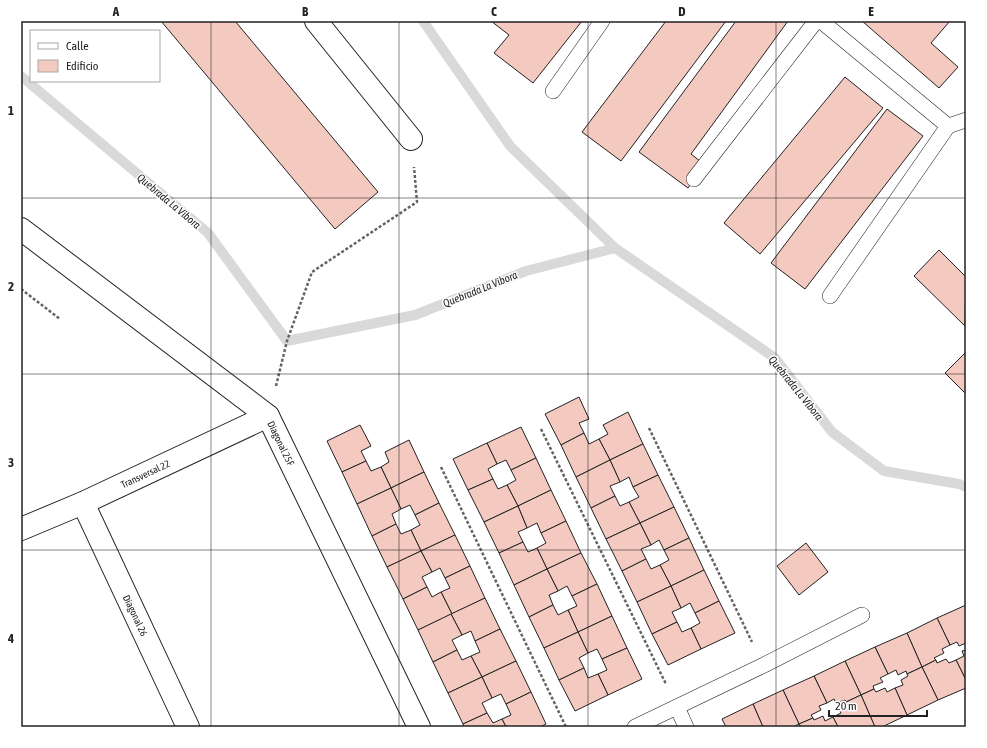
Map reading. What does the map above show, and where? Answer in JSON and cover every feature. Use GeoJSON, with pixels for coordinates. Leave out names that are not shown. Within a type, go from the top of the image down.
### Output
{"type":"FeatureCollection","features":[{"type":"Feature","properties":{"kind":"street"},"geometry":{"type":"LineString","coordinates":[[316,21],[412,139]]}},
{"type":"Feature","properties":{"kind":"street","name":"Diagonal 25F"},"geometry":{"type":"LineString","coordinates":[[21,229],[268,416],[418,727]]}},
{"type":"Feature","properties":{"kind":"street","name":"Transversal 22"},"geometry":{"type":"LineString","coordinates":[[21,528],[83,503],[268,416]]}},
{"type":"Feature","properties":{"kind":"street","name":"Diagonal 26"},"geometry":{"type":"LineString","coordinates":[[83,503],[188,727]]}},
{"type":"Feature","properties":{"kind":"lane"},"geometry":{"type":"LineString","coordinates":[[553,91],[602,21]]}},
{"type":"Feature","properties":{"kind":"lane"},"geometry":{"type":"LineString","coordinates":[[694,179],[816,21]]}},
{"type":"Feature","properties":{"kind":"lane"},"geometry":{"type":"LineString","coordinates":[[821,21],[948,126]]}},
{"type":"Feature","properties":{"kind":"lane"},"geometry":{"type":"LineString","coordinates":[[830,296],[948,126],[966,120]]}},
{"type":"Feature","properties":{"kind":"lane"},"geometry":{"type":"LineString","coordinates":[[635,727],[764,665],[862,615]]}},
{"type":"Feature","properties":{"kind":"lane"},"geometry":{"type":"LineString","coordinates":[[677,707],[686,727]]}},
{"type":"Feature","properties":{"kind":"path"},"geometry":{"type":"LineString","coordinates":[[268,416],[287,340],[312,272],[417,202],[412,139]]}},
{"type":"Feature","properties":{"kind":"path"},"geometry":{"type":"LineString","coordinates":[[21,289],[60,319]]}},
{"type":"Feature","properties":{"kind":"path"},"geometry":{"type":"LineString","coordinates":[[649,428],[764,665]]}},
{"type":"Feature","properties":{"kind":"path"},"geometry":{"type":"LineString","coordinates":[[541,429],[677,707]]}},
{"type":"Feature","properties":{"kind":"path"},"geometry":{"type":"LineString","coordinates":[[441,467],[566,727]]}},
{"type":"Feature","properties":{"kind":"building"},"geometry":{"type":"Polygon","coordinates":[[[161,21],[235,21],[378,192],[335,229],[161,21]]]}},
{"type":"Feature","properties":{"kind":"building"},"geometry":{"type":"Polygon","coordinates":[[[491,21],[582,21],[533,83],[494,53],[509,35],[491,21]]]}},
{"type":"Feature","properties":{"kind":"building"},"geometry":{"type":"Polygon","coordinates":[[[666,21],[726,21],[621,161],[582,132],[666,21]]]}},
{"type":"Feature","properties":{"kind":"building"},"geometry":{"type":"Polygon","coordinates":[[[736,21],[788,21],[691,154],[705,165],[688,188],[639,152],[736,21]]]}},
{"type":"Feature","properties":{"kind":"building"},"geometry":{"type":"Polygon","coordinates":[[[862,21],[950,21],[931,43],[958,67],[939,88],[862,21]]]}},
{"type":"Feature","properties":{"kind":"building"},"geometry":{"type":"Polygon","coordinates":[[[845,77],[883,108],[760,254],[724,223],[845,77]]]}},
{"type":"Feature","properties":{"kind":"building"},"geometry":{"type":"Polygon","coordinates":[[[887,109],[923,136],[805,289],[771,263],[887,109]]]}},
{"type":"Feature","properties":{"kind":"building"},"geometry":{"type":"Polygon","coordinates":[[[939,250],[966,277],[965,326],[914,276],[939,250]]]}},
{"type":"Feature","properties":{"kind":"building"},"geometry":{"type":"Polygon","coordinates":[[[966,352],[966,394],[945,373],[966,352]]]}},
{"type":"Feature","properties":{"kind":"building"},"geometry":{"type":"Polygon","coordinates":[[[579,397],[589,419],[579,423],[584,433],[561,445],[545,414],[579,397]]]}},
{"type":"Feature","properties":{"kind":"building"},"geometry":{"type":"Polygon","coordinates":[[[628,412],[643,444],[610,460],[599,439],[608,434],[603,425],[628,412]]]}},
{"type":"Feature","properties":{"kind":"building"},"geometry":{"type":"Polygon","coordinates":[[[360,425],[371,446],[361,451],[366,461],[342,472],[327,441],[360,425]]]}},
{"type":"Feature","properties":{"kind":"building"},"geometry":{"type":"Polygon","coordinates":[[[521,427],[536,458],[511,470],[506,460],[497,464],[487,443],[521,427]]]}},
{"type":"Feature","properties":{"kind":"building"},"geometry":{"type":"Polygon","coordinates":[[[584,433],[589,444],[599,439],[610,460],[576,477],[561,445],[584,433]]]}},
{"type":"Feature","properties":{"kind":"building"},"geometry":{"type":"Polygon","coordinates":[[[409,440],[424,472],[391,488],[381,467],[389,462],[385,452],[409,440]]]}},
{"type":"Feature","properties":{"kind":"building"},"geometry":{"type":"Polygon","coordinates":[[[487,443],[497,464],[488,469],[493,479],[468,490],[453,459],[487,443]]]}},
{"type":"Feature","properties":{"kind":"building"},"geometry":{"type":"Polygon","coordinates":[[[643,444],[658,475],[633,487],[629,477],[620,482],[610,460],[643,444]]]}},
{"type":"Feature","properties":{"kind":"building"},"geometry":{"type":"Polygon","coordinates":[[[536,458],[551,490],[518,506],[507,485],[516,480],[511,470],[536,458]]]}},
{"type":"Feature","properties":{"kind":"building"},"geometry":{"type":"Polygon","coordinates":[[[610,460],[620,482],[610,486],[615,496],[591,508],[576,477],[610,460]]]}},
{"type":"Feature","properties":{"kind":"building"},"geometry":{"type":"Polygon","coordinates":[[[366,461],[371,471],[381,467],[391,488],[357,504],[342,472],[366,461]]]}},
{"type":"Feature","properties":{"kind":"building"},"geometry":{"type":"Polygon","coordinates":[[[424,472],[439,503],[415,515],[410,505],[401,509],[391,488],[424,472]]]}},
{"type":"Feature","properties":{"kind":"building"},"geometry":{"type":"Polygon","coordinates":[[[658,475],[674,507],[640,523],[629,502],[639,497],[633,487],[658,475]]]}},
{"type":"Feature","properties":{"kind":"building"},"geometry":{"type":"Polygon","coordinates":[[[493,479],[498,489],[507,485],[518,506],[484,522],[468,490],[493,479]]]}},
{"type":"Feature","properties":{"kind":"building"},"geometry":{"type":"Polygon","coordinates":[[[391,488],[401,509],[392,514],[396,524],[372,536],[357,504],[391,488]]]}},
{"type":"Feature","properties":{"kind":"building"},"geometry":{"type":"Polygon","coordinates":[[[551,490],[566,521],[541,533],[537,523],[527,528],[518,506],[551,490]]]}},
{"type":"Feature","properties":{"kind":"building"},"geometry":{"type":"Polygon","coordinates":[[[615,496],[620,506],[629,502],[640,523],[606,539],[591,508],[615,496]]]}},
{"type":"Feature","properties":{"kind":"building"},"geometry":{"type":"Polygon","coordinates":[[[439,503],[455,535],[421,551],[411,530],[420,525],[415,515],[439,503]]]}},
{"type":"Feature","properties":{"kind":"building"},"geometry":{"type":"Polygon","coordinates":[[[518,506],[527,528],[518,532],[523,542],[499,553],[484,522],[518,506]]]}},
{"type":"Feature","properties":{"kind":"building"},"geometry":{"type":"Polygon","coordinates":[[[674,507],[689,538],[664,550],[659,540],[651,545],[640,523],[674,507]]]}},
{"type":"Feature","properties":{"kind":"building"},"geometry":{"type":"Polygon","coordinates":[[[566,521],[581,553],[547,569],[537,548],[546,543],[541,533],[566,521]]]}},
{"type":"Feature","properties":{"kind":"building"},"geometry":{"type":"Polygon","coordinates":[[[640,523],[651,545],[641,549],[646,559],[622,571],[606,539],[640,523]]]}},
{"type":"Feature","properties":{"kind":"building"},"geometry":{"type":"Polygon","coordinates":[[[396,524],[401,534],[411,530],[421,551],[387,567],[372,536],[396,524]]]}},
{"type":"Feature","properties":{"kind":"building"},"geometry":{"type":"Polygon","coordinates":[[[455,535],[470,566],[445,578],[440,568],[432,572],[421,551],[455,535]]]}},
{"type":"Feature","properties":{"kind":"building"},"geometry":{"type":"Polygon","coordinates":[[[689,538],[704,570],[671,586],[660,565],[669,560],[664,550],[689,538]]]}},
{"type":"Feature","properties":{"kind":"building"},"geometry":{"type":"Polygon","coordinates":[[[523,542],[528,552],[537,548],[547,569],[514,585],[499,553],[523,542]]]}},
{"type":"Feature","properties":{"kind":"building"},"geometry":{"type":"Polygon","coordinates":[[[806,543],[828,572],[799,595],[777,566],[806,543]]]}},
{"type":"Feature","properties":{"kind":"building"},"geometry":{"type":"Polygon","coordinates":[[[421,551],[432,572],[422,577],[427,587],[403,599],[387,567],[421,551]]]}},
{"type":"Feature","properties":{"kind":"building"},"geometry":{"type":"Polygon","coordinates":[[[581,553],[597,584],[572,596],[567,586],[558,591],[547,569],[581,553]]]}},
{"type":"Feature","properties":{"kind":"building"},"geometry":{"type":"Polygon","coordinates":[[[646,559],[651,569],[660,565],[671,586],[637,602],[622,571],[646,559]]]}},
{"type":"Feature","properties":{"kind":"building"},"geometry":{"type":"Polygon","coordinates":[[[470,566],[485,598],[452,614],[441,592],[450,588],[445,578],[470,566]]]}},
{"type":"Feature","properties":{"kind":"building"},"geometry":{"type":"Polygon","coordinates":[[[547,569],[558,591],[549,595],[553,605],[529,617],[514,585],[547,569]]]}},
{"type":"Feature","properties":{"kind":"building"},"geometry":{"type":"Polygon","coordinates":[[[704,570],[719,601],[695,613],[690,603],[681,608],[671,586],[704,570]]]}},
{"type":"Feature","properties":{"kind":"building"},"geometry":{"type":"Polygon","coordinates":[[[597,584],[612,616],[578,632],[568,610],[577,606],[572,596],[597,584]]]}},
{"type":"Feature","properties":{"kind":"building"},"geometry":{"type":"Polygon","coordinates":[[[671,586],[681,608],[672,612],[677,622],[652,634],[637,602],[671,586]]]}},
{"type":"Feature","properties":{"kind":"building"},"geometry":{"type":"Polygon","coordinates":[[[427,587],[432,597],[441,592],[452,614],[418,630],[403,599],[427,587]]]}},
{"type":"Feature","properties":{"kind":"building"},"geometry":{"type":"Polygon","coordinates":[[[485,598],[500,629],[475,641],[471,631],[462,635],[451,614],[485,598]]]}},
{"type":"Feature","properties":{"kind":"building"},"geometry":{"type":"Polygon","coordinates":[[[719,601],[735,633],[701,649],[691,628],[700,623],[695,613],[719,601]]]}},
{"type":"Feature","properties":{"kind":"building"},"geometry":{"type":"Polygon","coordinates":[[[553,605],[558,615],[568,610],[578,632],[544,648],[529,617],[553,605]]]}},
{"type":"Feature","properties":{"kind":"building"},"geometry":{"type":"Polygon","coordinates":[[[966,605],[966,643],[959,646],[957,642],[950,645],[937,618],[966,605]]]}},
{"type":"Feature","properties":{"kind":"building"},"geometry":{"type":"Polygon","coordinates":[[[451,614],[462,635],[452,640],[457,650],[433,662],[418,630],[451,614]]]}},
{"type":"Feature","properties":{"kind":"building"},"geometry":{"type":"Polygon","coordinates":[[[612,616],[627,648],[602,659],[597,649],[588,653],[578,632],[612,616]]]}},
{"type":"Feature","properties":{"kind":"building"},"geometry":{"type":"Polygon","coordinates":[[[937,618],[950,645],[942,649],[944,653],[934,658],[936,660],[922,667],[907,633],[937,618]]]}},
{"type":"Feature","properties":{"kind":"building"},"geometry":{"type":"Polygon","coordinates":[[[677,622],[682,632],[691,628],[701,649],[668,665],[652,634],[677,622]]]}},
{"type":"Feature","properties":{"kind":"building"},"geometry":{"type":"Polygon","coordinates":[[[500,629],[516,661],[482,677],[471,656],[480,652],[475,641],[500,629]]]}},
{"type":"Feature","properties":{"kind":"building"},"geometry":{"type":"Polygon","coordinates":[[[578,632],[588,653],[579,658],[584,668],[559,680],[544,648],[578,632]]]}},
{"type":"Feature","properties":{"kind":"building"},"geometry":{"type":"Polygon","coordinates":[[[907,633],[922,667],[907,674],[906,671],[898,675],[896,670],[888,674],[875,647],[907,633]]]}},
{"type":"Feature","properties":{"kind":"building"},"geometry":{"type":"Polygon","coordinates":[[[875,647],[888,674],[880,678],[883,682],[873,686],[874,689],[861,695],[845,661],[875,647]]]}},
{"type":"Feature","properties":{"kind":"building"},"geometry":{"type":"Polygon","coordinates":[[[627,648],[642,679],[608,695],[598,674],[607,670],[602,659],[627,648]]]}},
{"type":"Feature","properties":{"kind":"building"},"geometry":{"type":"Polygon","coordinates":[[[457,650],[462,660],[471,656],[482,677],[448,693],[433,662],[457,650]]]}},
{"type":"Feature","properties":{"kind":"building"},"geometry":{"type":"Polygon","coordinates":[[[966,650],[966,680],[956,660],[964,656],[962,651],[966,650]]]}},
{"type":"Feature","properties":{"kind":"building"},"geometry":{"type":"Polygon","coordinates":[[[946,659],[949,663],[956,660],[966,680],[966,688],[938,700],[922,667],[936,660],[937,663],[946,659]]]}},
{"type":"Feature","properties":{"kind":"building"},"geometry":{"type":"Polygon","coordinates":[[[516,661],[531,692],[506,704],[501,694],[492,698],[482,677],[516,661]]]}},
{"type":"Feature","properties":{"kind":"building"},"geometry":{"type":"Polygon","coordinates":[[[845,661],[861,695],[846,702],[845,700],[836,703],[834,699],[827,703],[814,676],[845,661]]]}},
{"type":"Feature","properties":{"kind":"building"},"geometry":{"type":"Polygon","coordinates":[[[922,667],[938,700],[907,715],[895,688],[903,685],[901,680],[908,676],[907,674],[922,667]]]}},
{"type":"Feature","properties":{"kind":"building"},"geometry":{"type":"Polygon","coordinates":[[[584,668],[588,678],[598,674],[608,695],[575,711],[559,680],[584,668]]]}},
{"type":"Feature","properties":{"kind":"building"},"geometry":{"type":"Polygon","coordinates":[[[814,676],[827,703],[819,706],[821,710],[811,715],[813,718],[799,724],[783,690],[814,676]]]}},
{"type":"Feature","properties":{"kind":"building"},"geometry":{"type":"Polygon","coordinates":[[[482,677],[492,698],[482,703],[487,713],[463,724],[448,693],[482,677]]]}},
{"type":"Feature","properties":{"kind":"building"},"geometry":{"type":"Polygon","coordinates":[[[885,688],[887,692],[895,688],[907,715],[882,727],[875,727],[861,695],[874,689],[876,692],[885,688]]]}},
{"type":"Feature","properties":{"kind":"building"},"geometry":{"type":"Polygon","coordinates":[[[783,690],[799,724],[793,727],[763,727],[753,704],[783,690]]]}},
{"type":"Feature","properties":{"kind":"building"},"geometry":{"type":"Polygon","coordinates":[[[531,692],[546,724],[540,727],[506,727],[502,719],[511,715],[506,704],[531,692]]]}},
{"type":"Feature","properties":{"kind":"building"},"geometry":{"type":"Polygon","coordinates":[[[861,695],[875,727],[838,727],[833,717],[841,713],[839,709],[847,705],[846,702],[861,695]]]}},
{"type":"Feature","properties":{"kind":"building"},"geometry":{"type":"Polygon","coordinates":[[[753,704],[763,727],[726,727],[722,719],[753,704]]]}},
{"type":"Feature","properties":{"kind":"building"},"geometry":{"type":"Polygon","coordinates":[[[487,713],[493,723],[502,719],[506,727],[464,727],[463,724],[487,713]]]}},
{"type":"Feature","properties":{"kind":"building"},"geometry":{"type":"Polygon","coordinates":[[[823,716],[825,721],[833,717],[838,727],[801,727],[799,724],[813,718],[814,720],[823,716]]]}},
{"type":"Feature","properties":{"kind":"waterway","name":"Quebrada La Vibora"},"geometry":{"type":"LineString","coordinates":[[423,21],[510,146],[615,248],[775,358],[832,432],[884,471],[959,484],[966,487]]}},
{"type":"Feature","properties":{"kind":"waterway","name":"Quebrada La Vibora"},"geometry":{"type":"LineString","coordinates":[[21,76],[208,233],[287,341],[415,315],[526,271],[615,248]]}}]}
